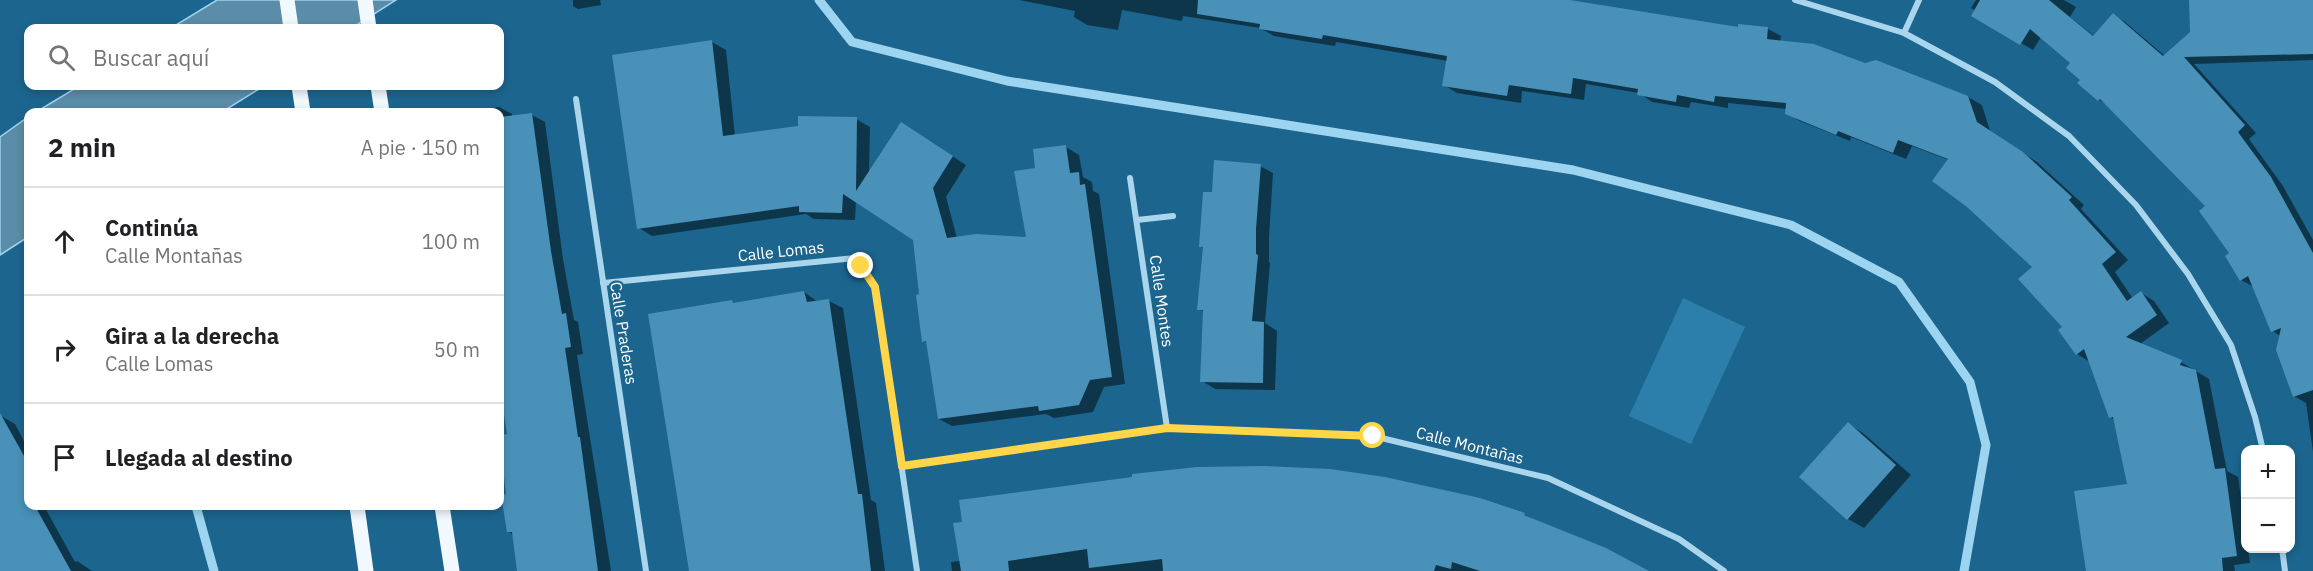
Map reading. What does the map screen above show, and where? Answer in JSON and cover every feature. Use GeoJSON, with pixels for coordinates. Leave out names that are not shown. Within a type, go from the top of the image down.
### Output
{"type":"FeatureCollection","features":[{"type":"Feature","properties":{"kind":"main road"},"geometry":{"type":"LineString","coordinates":[[286,0],[290,24]]}},
{"type":"Feature","properties":{"kind":"main road"},"geometry":{"type":"LineString","coordinates":[[365,0],[368,24]]}},
{"type":"Feature","properties":{"kind":"main road"},"geometry":{"type":"LineString","coordinates":[[300,90],[302,108]]}},
{"type":"Feature","properties":{"kind":"main road"},"geometry":{"type":"LineString","coordinates":[[379,90],[381,108]]}},
{"type":"Feature","properties":{"kind":"main road"},"geometry":{"type":"LineString","coordinates":[[358,510],[366,571]]}},
{"type":"Feature","properties":{"kind":"main road"},"geometry":{"type":"LineString","coordinates":[[443,510],[452,571]]}},
{"type":"Feature","properties":{"kind":"street"},"geometry":{"type":"LineString","coordinates":[[1795,0],[1904,33],[1995,82],[2069,136],[2136,205],[2188,274],[2231,345],[2262,445]]}},
{"type":"Feature","properties":{"kind":"street"},"geometry":{"type":"LineString","coordinates":[[1904,33],[1919,0]]}},
{"type":"Feature","properties":{"kind":"street","name":"Calle Praderas"},"geometry":{"type":"LineString","coordinates":[[576,99],[646,571]]}},
{"type":"Feature","properties":{"kind":"street","name":"Calle Montes"},"geometry":{"type":"LineString","coordinates":[[1130,178],[1167,428]]}},
{"type":"Feature","properties":{"kind":"street"},"geometry":{"type":"LineString","coordinates":[[1137,220],[1173,216]]}},
{"type":"Feature","properties":{"kind":"street","name":"Calle Lomas"},"geometry":{"type":"LineString","coordinates":[[603,283],[855,258],[875,287],[917,571]]}},
{"type":"Feature","properties":{"kind":"street","name":"Calle Montañas"},"geometry":{"type":"LineString","coordinates":[[902,466],[1167,428],[1373,436],[1548,478],[1679,539],[1724,571]]}},
{"type":"Feature","properties":{"kind":"street"},"geometry":{"type":"LineString","coordinates":[[2283,553],[2285,571]]}},
{"type":"Feature","properties":{"kind":"shaded area"},"geometry":{"type":"Polygon","coordinates":[[[217,0],[396,0],[358,24],[178,24],[217,0]]]}},
{"type":"Feature","properties":{"kind":"shaded area"},"geometry":{"type":"Polygon","coordinates":[[[72,90],[258,90],[228,108],[43,108],[72,90]]]}},
{"type":"Feature","properties":{"kind":"shaded area"},"geometry":{"type":"Polygon","coordinates":[[[24,120],[24,240],[0,255],[0,137],[24,120]]]}},
{"type":"Feature","properties":{"kind":"shaded area"},"geometry":{"type":"Polygon","coordinates":[[[1683,298],[1745,327],[1691,444],[1629,416],[1683,298]]]}},
{"type":"Feature","properties":{"kind":"building"},"geometry":{"type":"Polygon","coordinates":[[[1198,0],[1570,0],[1738,27],[1738,24],[1768,27],[1767,39],[1814,44],[1865,63],[1876,60],[1968,96],[1977,122],[2023,152],[2072,197],[2069,200],[2116,252],[2102,264],[2127,301],[2141,291],[2157,315],[2126,337],[2182,360],[2180,365],[2196,370],[2215,469],[2225,468],[2237,556],[2222,558],[2223,571],[2086,571],[2074,491],[2127,484],[2113,417],[2109,418],[2084,349],[2076,355],[2058,330],[2062,327],[2018,279],[2032,267],[1967,207],[1932,181],[1948,159],[1898,140],[1893,153],[1838,131],[1836,135],[1785,114],[1786,103],[1715,96],[1714,102],[1677,95],[1676,102],[1637,95],[1638,89],[1573,78],[1571,94],[1509,85],[1507,96],[1442,86],[1447,56],[1323,35],[1322,39],[1259,29],[1260,24],[1197,14],[1198,0]]]}},
{"type":"Feature","properties":{"kind":"building"},"geometry":{"type":"Polygon","coordinates":[[[1980,0],[2049,0],[2093,36],[2113,13],[2163,56],[2190,32],[2189,0],[2313,0],[2313,54],[2184,57],[2245,125],[2238,132],[2271,177],[2313,253],[2313,390],[2293,397],[2276,350],[2281,328],[2271,332],[2248,276],[2240,281],[2225,256],[2229,253],[2199,211],[2205,206],[2100,99],[2098,101],[2077,83],[2080,80],[2066,68],[2070,63],[2030,29],[2020,45],[1971,16],[1980,0]]]}},
{"type":"Feature","properties":{"kind":"building"},"geometry":{"type":"Polygon","coordinates":[[[712,40],[723,136],[798,126],[798,116],[857,117],[856,191],[901,122],[953,156],[933,188],[947,238],[976,234],[1026,237],[1014,171],[1035,168],[1033,149],[1066,145],[1070,173],[1079,172],[1080,185],[1085,184],[1112,377],[1090,380],[1079,405],[1039,411],[1038,406],[938,419],[926,341],[922,342],[916,295],[919,294],[913,240],[843,194],[842,213],[799,212],[799,206],[637,229],[612,55],[712,40]]]}},
{"type":"Feature","properties":{"kind":"building"},"geometry":{"type":"Polygon","coordinates":[[[532,113],[551,251],[562,314],[566,313],[571,347],[565,348],[578,437],[580,437],[598,571],[517,571],[512,532],[507,532],[503,510],[504,494],[506,494],[504,434],[507,434],[504,414],[504,116],[532,113]]]}},
{"type":"Feature","properties":{"kind":"building"},"geometry":{"type":"Polygon","coordinates":[[[1214,160],[1261,164],[1256,229],[1256,254],[1258,255],[1252,321],[1264,322],[1263,383],[1200,382],[1203,310],[1197,310],[1203,247],[1199,247],[1203,192],[1212,192],[1214,160]]]}},
{"type":"Feature","properties":{"kind":"building"},"geometry":{"type":"Polygon","coordinates":[[[804,291],[807,302],[829,299],[858,494],[862,494],[871,571],[689,571],[648,314],[804,291]]]}},
{"type":"Feature","properties":{"kind":"building"},"geometry":{"type":"Polygon","coordinates":[[[0,413],[24,456],[24,510],[37,510],[71,571],[0,571],[0,413]]]}},
{"type":"Feature","properties":{"kind":"building"},"geometry":{"type":"Polygon","coordinates":[[[1848,422],[1896,465],[1847,520],[1799,477],[1848,422]]]}},
{"type":"Feature","properties":{"kind":"building"},"geometry":{"type":"Polygon","coordinates":[[[1264,466],[1330,469],[1385,477],[1480,498],[1525,513],[1524,515],[1606,548],[1649,571],[1480,571],[1452,562],[1451,569],[1436,565],[1434,571],[1163,571],[1162,559],[1089,568],[1087,549],[1008,561],[1009,571],[961,571],[953,523],[962,522],[959,500],[1132,477],[1132,474],[1197,467],[1264,466]]]}},
{"type":"Feature","properties":{"kind":"waterway"},"geometry":{"type":"LineString","coordinates":[[819,0],[852,42],[1007,81],[1573,170],[1791,225],[1899,282],[1970,382],[1986,445],[1964,571]]}},
{"type":"Feature","properties":{"kind":"waterway"},"geometry":{"type":"LineString","coordinates":[[197,510],[214,571]]}},
{"type":"Feature","properties":{"kind":"route"},"geometry":{"type":"LineString","coordinates":[[861,266],[875,287],[902,466],[1167,428],[1373,436]]}}]}
